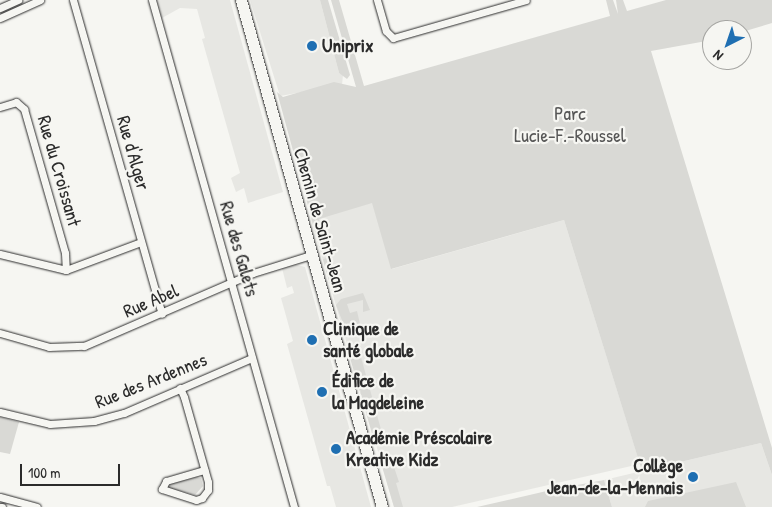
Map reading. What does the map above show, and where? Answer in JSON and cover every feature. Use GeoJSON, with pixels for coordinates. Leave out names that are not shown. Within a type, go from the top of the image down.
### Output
{"type":"FeatureCollection","features":[{"type":"Feature","properties":{"kind":"main road","name":"Chemin de Saint-Jean"},"geometry":{"type":"LineString","coordinates":[[241,0],[382,507]]}},
{"type":"Feature","properties":{"kind":"street"},"geometry":{"type":"LineString","coordinates":[[0,8],[18,0]]}},
{"type":"Feature","properties":{"kind":"street"},"geometry":{"type":"LineString","coordinates":[[0,18],[40,0]]}},
{"type":"Feature","properties":{"kind":"street","name":"Rue d'Alger"},"geometry":{"type":"LineString","coordinates":[[73,0],[162,314]]}},
{"type":"Feature","properties":{"kind":"street","name":"Rue des Galets"},"geometry":{"type":"LineString","coordinates":[[152,0],[294,507]]}},
{"type":"Feature","properties":{"kind":"street"},"geometry":{"type":"LineString","coordinates":[[377,0],[387,34],[393,38],[526,0]]}},
{"type":"Feature","properties":{"kind":"street","name":"Rue du Croissant"},"geometry":{"type":"LineString","coordinates":[[0,107],[16,102],[24,109],[65,254],[66,270]]}},
{"type":"Feature","properties":{"kind":"street"},"geometry":{"type":"LineString","coordinates":[[0,254],[66,270],[141,242]]}},
{"type":"Feature","properties":{"kind":"street","name":"Rue Abel"},"geometry":{"type":"LineString","coordinates":[[0,333],[49,347],[78,347],[162,314],[231,283],[311,255]]}},
{"type":"Feature","properties":{"kind":"street","name":"Rue des Ardennes"},"geometry":{"type":"LineString","coordinates":[[0,412],[50,424],[81,423],[124,413],[252,358]]}},
{"type":"Feature","properties":{"kind":"street"},"geometry":{"type":"LineString","coordinates":[[180,388],[204,470],[208,490],[199,500],[168,494],[162,489],[166,481],[204,470]]}},
{"type":"Feature","properties":{"kind":"street"},"geometry":{"type":"LineString","coordinates":[[0,497],[37,507]]}},
{"type":"Feature","properties":{"kind":"shaded area"},"geometry":{"type":"Polygon","coordinates":[[[157,0],[230,0],[283,192],[248,203],[244,188],[236,192],[231,178],[240,173],[202,39],[205,38],[197,9],[180,8],[162,18],[157,0]]]}},
{"type":"Feature","properties":{"kind":"shaded area"},"geometry":{"type":"Polygon","coordinates":[[[250,0],[320,0],[339,73],[343,75],[342,85],[280,96],[250,0]]]}},
{"type":"Feature","properties":{"kind":"shaded area"},"geometry":{"type":"Polygon","coordinates":[[[372,201],[392,269],[564,220],[640,464],[452,507],[394,507],[311,219],[372,201]]]}},
{"type":"Feature","properties":{"kind":"shaded area"},"geometry":{"type":"Polygon","coordinates":[[[294,264],[305,267],[371,507],[336,507],[330,486],[327,486],[287,344],[293,341],[281,298],[294,293],[292,286],[287,288],[282,268],[294,264]]]}},
{"type":"Feature","properties":{"kind":"shaded area","name":"Collège Jean-de-la-Mennais"},"geometry":{"type":"Polygon","coordinates":[[[761,443],[772,475],[772,507],[612,507],[604,480],[761,443]]]}},
{"type":"Feature","properties":{"kind":"green space"},"geometry":{"type":"Polygon","coordinates":[[[320,0],[328,0],[350,75],[347,79],[339,73],[320,0]]]}},
{"type":"Feature","properties":{"kind":"green space","name":"Parc Lucie-F.-Roussel"},"geometry":{"type":"Polygon","coordinates":[[[331,0],[339,0],[364,86],[610,16],[606,0],[613,0],[618,14],[616,0],[623,0],[627,11],[666,0],[772,0],[772,23],[752,29],[752,20],[702,20],[702,42],[651,51],[772,448],[772,475],[761,443],[642,471],[564,220],[391,269],[372,203],[319,219],[326,245],[319,246],[277,92],[283,97],[334,82],[356,87],[331,0]]]}},
{"type":"Feature","properties":{"kind":"green space"},"geometry":{"type":"Polygon","coordinates":[[[330,257],[335,275],[340,274],[342,283],[330,284],[323,259],[330,257]]]}},
{"type":"Feature","properties":{"kind":"green space"},"geometry":{"type":"Polygon","coordinates":[[[363,293],[370,310],[363,312],[363,300],[347,304],[350,313],[357,311],[360,324],[352,330],[345,328],[336,305],[341,299],[363,293]]]}},
{"type":"Feature","properties":{"kind":"green space"},"geometry":{"type":"Polygon","coordinates":[[[354,346],[359,350],[385,444],[381,446],[375,444],[348,351],[354,346]]]}},
{"type":"Feature","properties":{"kind":"green space"},"geometry":{"type":"Polygon","coordinates":[[[0,417],[19,422],[10,454],[0,452],[0,417]]]}},
{"type":"Feature","properties":{"kind":"green space"},"geometry":{"type":"Polygon","coordinates":[[[392,461],[399,482],[396,483],[403,507],[394,507],[381,463],[392,461]]]}},
{"type":"Feature","properties":{"kind":"green space"},"geometry":{"type":"Polygon","coordinates":[[[196,477],[201,478],[203,486],[195,495],[169,488],[171,484],[196,477]]]}},
{"type":"Feature","properties":{"kind":"green space"},"geometry":{"type":"Polygon","coordinates":[[[604,480],[612,507],[477,507],[551,490],[604,480]]]}},
{"type":"Feature","properties":{"kind":"green space"},"geometry":{"type":"Polygon","coordinates":[[[736,482],[746,507],[645,507],[648,501],[736,482]]]}},
{"type":"Feature","properties":{"kind":"place","name":"Uniprix"},"geometry":{"type":"Point","coordinates":[312,46]}},
{"type":"Feature","properties":{"kind":"place","name":"Clinique de santé globale"},"geometry":{"type":"Point","coordinates":[312,340]}},
{"type":"Feature","properties":{"kind":"place","name":"Édifice de la Magdeleine"},"geometry":{"type":"Point","coordinates":[322,392]}},
{"type":"Feature","properties":{"kind":"place","name":"Académie Préscolaire Kreative Kidz"},"geometry":{"type":"Point","coordinates":[336,449]}},
{"type":"Feature","properties":{"kind":"place","name":"Collège Jean-de-la-Mennais"},"geometry":{"type":"Point","coordinates":[693,477]}}]}
